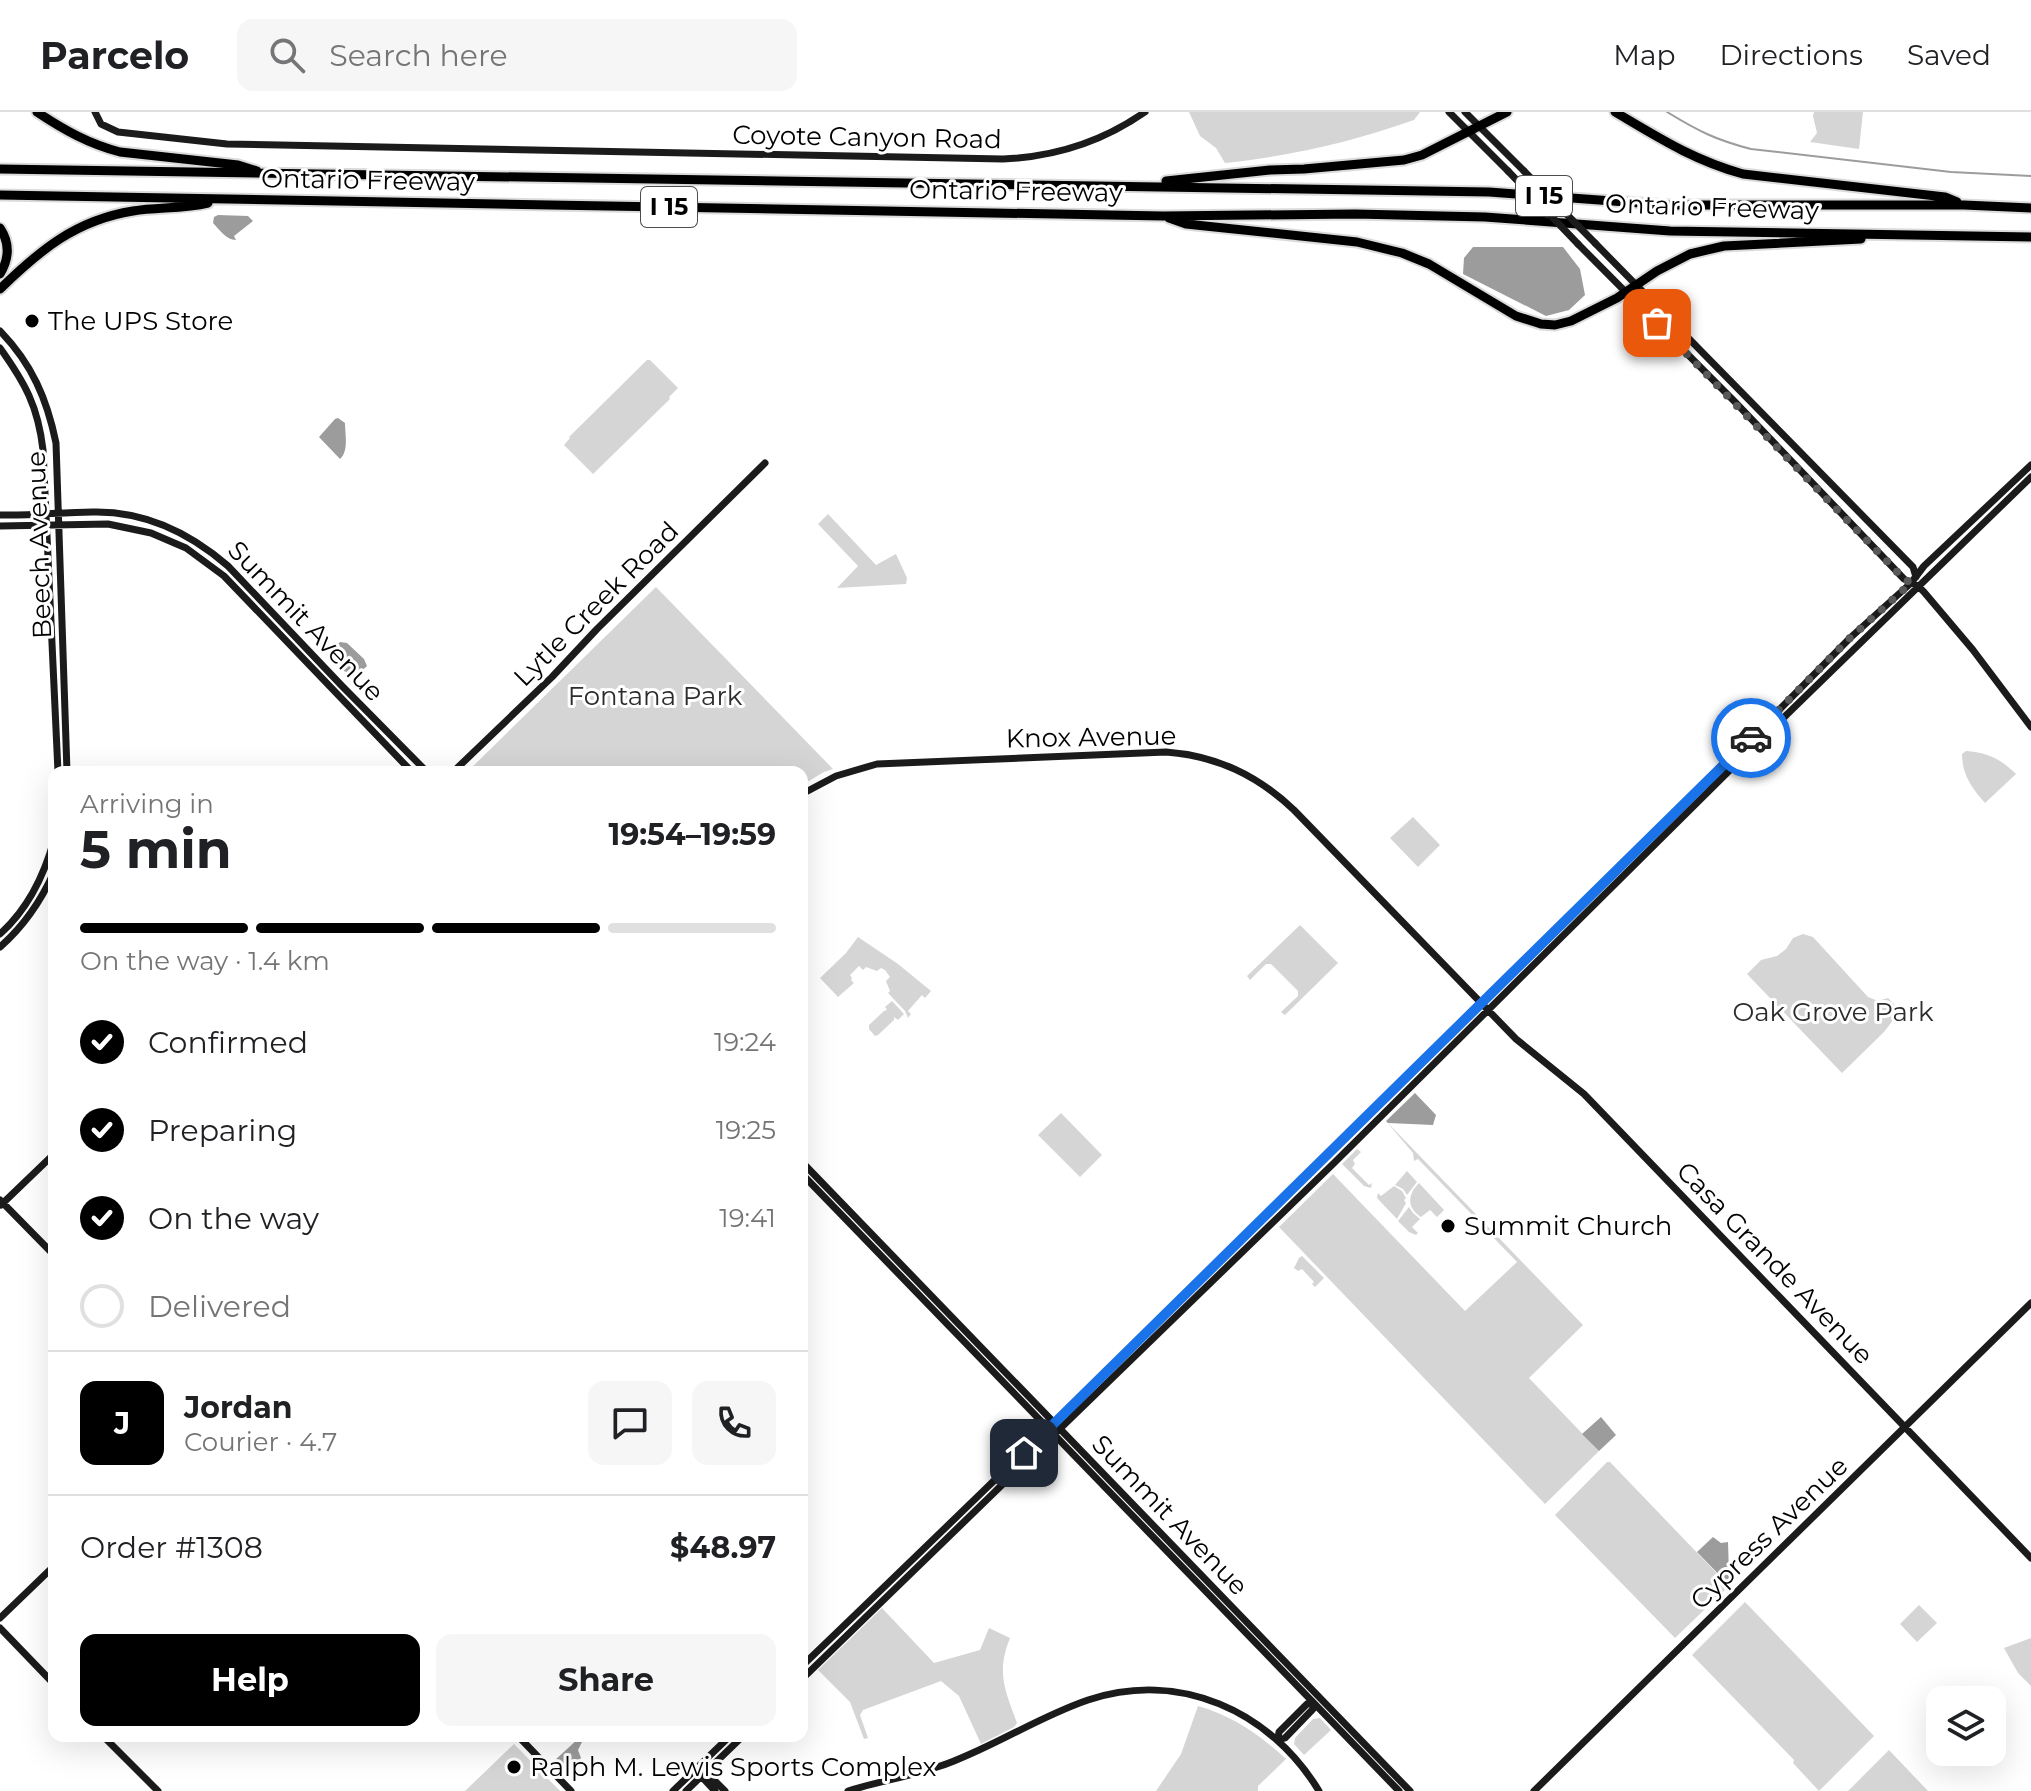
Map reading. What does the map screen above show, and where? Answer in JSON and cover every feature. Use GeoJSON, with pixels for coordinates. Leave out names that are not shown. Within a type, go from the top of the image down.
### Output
{"type":"FeatureCollection","features":[{"type":"Feature","properties":{"kind":"highway"},"geometry":{"type":"LineString","coordinates":[[37,112],[71,134],[101,147],[238,165],[267,174]]}},
{"type":"Feature","properties":{"kind":"highway"},"geometry":{"type":"LineString","coordinates":[[1125,185],[1404,160],[1422,155],[1507,112]]}},
{"type":"Feature","properties":{"kind":"highway"},"geometry":{"type":"LineString","coordinates":[[1615,112],[1683,152],[1714,166],[1743,174],[1945,197],[1964,205]]}},
{"type":"Feature","properties":{"kind":"highway","name":"Ontario Freeway"},"geometry":{"type":"LineString","coordinates":[[0,169],[1125,185],[1489,192],[1667,205],[1964,205],[2031,208]]}},
{"type":"Feature","properties":{"kind":"highway","name":"Ontario Freeway"},"geometry":{"type":"LineString","coordinates":[[0,195],[1163,216],[1412,215],[1485,217],[1670,231],[2031,237]]}},
{"type":"Feature","properties":{"kind":"highway"},"geometry":{"type":"LineString","coordinates":[[0,289],[49,245],[85,225],[117,214],[192,207],[226,200]]}},
{"type":"Feature","properties":{"kind":"highway"},"geometry":{"type":"LineString","coordinates":[[1163,216],[1186,224],[1357,242],[1402,253],[1429,264],[1516,316],[1555,325],[1571,321],[1627,293],[1657,271],[1690,254],[1708,249],[1945,235]]}},
{"type":"Feature","properties":{"kind":"highway"},"geometry":{"type":"LineString","coordinates":[[0,228],[5,235],[7,255],[0,274]]}},
{"type":"Feature","properties":{"kind":"main road","name":"Coyote Canyon Road"},"geometry":{"type":"LineString","coordinates":[[95,112],[101,124],[118,132],[227,144],[1003,159],[1068,150],[1112,133],[1145,112]]}},
{"type":"Feature","properties":{"kind":"main road"},"geometry":{"type":"LineString","coordinates":[[1449,112],[1737,404],[1904,579],[1913,579]]}},
{"type":"Feature","properties":{"kind":"main road"},"geometry":{"type":"LineString","coordinates":[[1465,112],[1913,567],[1913,579],[1973,650],[2031,727]]}},
{"type":"Feature","properties":{"kind":"main road","name":"Beech Avenue"},"geometry":{"type":"LineString","coordinates":[[0,331],[30,369],[49,411],[56,443],[67,766]]}},
{"type":"Feature","properties":{"kind":"main road","name":"Beech Avenue"},"geometry":{"type":"LineString","coordinates":[[0,348],[26,387],[39,418],[58,766]]}},
{"type":"Feature","properties":{"kind":"main road","name":"Lytle Creek Road"},"geometry":{"type":"LineString","coordinates":[[459,766],[765,463]]}},
{"type":"Feature","properties":{"kind":"main road"},"geometry":{"type":"LineString","coordinates":[[1485,1007],[1850,638],[2031,465]]}},
{"type":"Feature","properties":{"kind":"main road"},"geometry":{"type":"LineString","coordinates":[[808,1673],[1485,1007],[2031,477]]}},
{"type":"Feature","properties":{"kind":"main road","name":"Summit Avenue"},"geometry":{"type":"LineString","coordinates":[[0,515],[97,511],[139,517],[170,528],[208,549],[421,766]]}},
{"type":"Feature","properties":{"kind":"main road","name":"Summit Avenue"},"geometry":{"type":"LineString","coordinates":[[0,526],[93,523],[130,527],[162,536],[200,556],[224,576],[406,766]]}},
{"type":"Feature","properties":{"kind":"main road","name":"Knox Avenue"},"geometry":{"type":"LineString","coordinates":[[808,791],[836,776],[877,764],[1166,752],[1210,759],[1256,779],[1283,800],[1485,1007]]}},
{"type":"Feature","properties":{"kind":"main road"},"geometry":{"type":"LineString","coordinates":[[0,934],[17,917],[33,893],[48,861]]}},
{"type":"Feature","properties":{"kind":"main road"},"geometry":{"type":"LineString","coordinates":[[0,947],[35,908],[48,883]]}},
{"type":"Feature","properties":{"kind":"main road","name":"Casa Grande Avenue"},"geometry":{"type":"LineString","coordinates":[[1485,1007],[1526,1048],[1584,1094],[2031,1558]]}},
{"type":"Feature","properties":{"kind":"main road"},"geometry":{"type":"LineString","coordinates":[[48,1160],[1,1203],[48,1249]]}},
{"type":"Feature","properties":{"kind":"main road","name":"Summit Avenue"},"geometry":{"type":"LineString","coordinates":[[808,1168],[1399,1791]]}},
{"type":"Feature","properties":{"kind":"main road","name":"Summit Avenue"},"geometry":{"type":"LineString","coordinates":[[808,1180],[1410,1791]]}},
{"type":"Feature","properties":{"kind":"main road","name":"Cypress Avenue"},"geometry":{"type":"LineString","coordinates":[[1534,1791],[2031,1303]]}},
{"type":"Feature","properties":{"kind":"main road"},"geometry":{"type":"LineString","coordinates":[[808,1660],[1054,1430]]}},
{"type":"Feature","properties":{"kind":"main road"},"geometry":{"type":"LineString","coordinates":[[0,1618],[48,1572]]}},
{"type":"Feature","properties":{"kind":"main road"},"geometry":{"type":"LineString","coordinates":[[0,1628],[48,1678]]}},
{"type":"Feature","properties":{"kind":"main road"},"geometry":{"type":"LineString","coordinates":[[848,1791],[954,1761],[1101,1696],[1155,1690],[1206,1699],[1248,1718],[1278,1740],[1298,1761],[1319,1791]]}},
{"type":"Feature","properties":{"kind":"main road"},"geometry":{"type":"LineString","coordinates":[[1278,1740],[1286,1737],[1313,1709],[1313,1703]]}},
{"type":"Feature","properties":{"kind":"main road"},"geometry":{"type":"LineString","coordinates":[[109,1742],[158,1791]]}},
{"type":"Feature","properties":{"kind":"main road"},"geometry":{"type":"LineString","coordinates":[[524,1742],[571,1791]]}},
{"type":"Feature","properties":{"kind":"main road"},"geometry":{"type":"LineString","coordinates":[[673,1791],[724,1742]]}},
{"type":"Feature","properties":{"kind":"main road"},"geometry":{"type":"LineString","coordinates":[[686,1791],[737,1742]]}},
{"type":"Feature","properties":{"kind":"main road"},"geometry":{"type":"LineString","coordinates":[[697,1767],[725,1791]]}},
{"type":"Feature","properties":{"kind":"main road"},"geometry":{"type":"LineString","coordinates":[[704,1774],[715,1791]]}},
{"type":"Feature","properties":{"kind":"green space"},"geometry":{"type":"Polygon","coordinates":[[[1189,112],[1420,112],[1414,120],[1368,135],[1297,152],[1225,163],[1216,148],[1200,136],[1189,112]]]}},
{"type":"Feature","properties":{"kind":"green space"},"geometry":{"type":"Polygon","coordinates":[[[1814,112],[1863,112],[1859,149],[1810,142],[1817,133],[1814,112]]]}},
{"type":"Feature","properties":{"kind":"green space"},"geometry":{"type":"Polygon","coordinates":[[[647,360],[678,388],[593,474],[564,445],[647,360]]]}},
{"type":"Feature","properties":{"kind":"green space"},"geometry":{"type":"Polygon","coordinates":[[[828,514],[876,565],[896,554],[907,578],[906,584],[837,588],[858,566],[818,524],[828,514]]]}},
{"type":"Feature","properties":{"kind":"green space","name":"Fontana Park"},"geometry":{"type":"Polygon","coordinates":[[[656,587],[833,769],[808,781],[808,766],[473,766],[656,587]]]}},
{"type":"Feature","properties":{"kind":"green space"},"geometry":{"type":"Polygon","coordinates":[[[1966,751],[1993,757],[2016,774],[1985,803],[1966,775],[1962,754],[1966,751]]]}},
{"type":"Feature","properties":{"kind":"green space"},"geometry":{"type":"Polygon","coordinates":[[[1413,817],[1440,845],[1418,867],[1390,838],[1413,817]]]}},
{"type":"Feature","properties":{"kind":"green space"},"geometry":{"type":"Polygon","coordinates":[[[1300,925],[1338,963],[1285,1015],[1281,1012],[1298,996],[1298,991],[1271,964],[1266,964],[1250,980],[1247,976],[1300,925]]]}},
{"type":"Feature","properties":{"kind":"green space","name":"Oak Grove Park"},"geometry":{"type":"Polygon","coordinates":[[[1803,934],[1813,937],[1868,997],[1878,1001],[1888,998],[1903,1014],[1894,1019],[1842,1073],[1747,974],[1761,960],[1777,956],[1793,938],[1803,934]]]}},
{"type":"Feature","properties":{"kind":"green space"},"geometry":{"type":"Polygon","coordinates":[[[858,937],[931,991],[925,998],[922,995],[908,1011],[911,1014],[908,1018],[888,993],[886,981],[890,977],[881,968],[877,971],[866,967],[863,970],[859,966],[850,975],[854,983],[838,997],[820,978],[858,937]]]}},
{"type":"Feature","properties":{"kind":"green space"},"geometry":{"type":"Polygon","coordinates":[[[892,1001],[904,1014],[898,1020],[894,1017],[875,1036],[869,1025],[887,1010],[885,1007],[892,1001]]]}},
{"type":"Feature","properties":{"kind":"green space"},"geometry":{"type":"Polygon","coordinates":[[[1061,1113],[1102,1155],[1080,1177],[1038,1135],[1061,1113]]]}},
{"type":"Feature","properties":{"kind":"green space"},"geometry":{"type":"Polygon","coordinates":[[[1386,1121],[1583,1325],[1529,1378],[1599,1451],[1545,1504],[1279,1227],[1333,1174],[1465,1311],[1517,1262],[1490,1234],[1486,1236],[1482,1231],[1484,1227],[1418,1159],[1414,1161],[1413,1153],[1386,1121]]]}},
{"type":"Feature","properties":{"kind":"green space"},"geometry":{"type":"Polygon","coordinates":[[[1357,1149],[1361,1152],[1353,1160],[1355,1164],[1352,1168],[1369,1185],[1372,1183],[1371,1188],[1364,1186],[1342,1164],[1357,1149]]]}},
{"type":"Feature","properties":{"kind":"green space"},"geometry":{"type":"Polygon","coordinates":[[[1407,1171],[1417,1182],[1407,1195],[1395,1185],[1407,1171]]]}},
{"type":"Feature","properties":{"kind":"green space"},"geometry":{"type":"Polygon","coordinates":[[[1419,1183],[1444,1210],[1437,1217],[1430,1210],[1421,1217],[1413,1210],[1410,1201],[1419,1183]]]}},
{"type":"Feature","properties":{"kind":"green space"},"geometry":{"type":"Polygon","coordinates":[[[1394,1186],[1406,1198],[1397,1219],[1377,1198],[1378,1193],[1381,1196],[1394,1186]]]}},
{"type":"Feature","properties":{"kind":"green space"},"geometry":{"type":"Polygon","coordinates":[[[1409,1207],[1420,1219],[1412,1227],[1418,1233],[1416,1235],[1398,1221],[1409,1207]]]}},
{"type":"Feature","properties":{"kind":"green space"},"geometry":{"type":"Polygon","coordinates":[[[1302,1256],[1324,1278],[1315,1287],[1302,1269],[1298,1271],[1294,1268],[1302,1256]]]}},
{"type":"Feature","properties":{"kind":"green space"},"geometry":{"type":"Polygon","coordinates":[[[1607,1462],[1729,1586],[1675,1638],[1555,1515],[1607,1462]]]}},
{"type":"Feature","properties":{"kind":"green space"},"geometry":{"type":"Polygon","coordinates":[[[1745,1602],[1874,1736],[1819,1791],[1793,1763],[1794,1760],[1692,1655],[1745,1602]]]}},
{"type":"Feature","properties":{"kind":"green space"},"geometry":{"type":"Polygon","coordinates":[[[1919,1605],[1937,1623],[1917,1642],[1900,1624],[1919,1605]]]}},
{"type":"Feature","properties":{"kind":"green space"},"geometry":{"type":"Polygon","coordinates":[[[882,1608],[934,1663],[980,1650],[989,1628],[1010,1638],[1003,1672],[1017,1723],[1014,1727],[981,1744],[959,1696],[941,1681],[863,1710],[860,1715],[868,1738],[864,1739],[850,1702],[818,1670],[882,1608]]]}},
{"type":"Feature","properties":{"kind":"green space"},"geometry":{"type":"Polygon","coordinates":[[[2031,1638],[2031,1686],[2018,1673],[2004,1648],[2031,1638]]]}},
{"type":"Feature","properties":{"kind":"green space"},"geometry":{"type":"Polygon","coordinates":[[[1198,1706],[1245,1727],[1286,1759],[1258,1786],[1258,1791],[1156,1791],[1181,1754],[1198,1706]]]}},
{"type":"Feature","properties":{"kind":"green space"},"geometry":{"type":"Polygon","coordinates":[[[1320,1718],[1331,1730],[1304,1755],[1294,1744],[1295,1738],[1313,1719],[1320,1718]]]}},
{"type":"Feature","properties":{"kind":"green space","name":"Ralph M. Lewis Sports Complex"},"geometry":{"type":"Polygon","coordinates":[[[514,1744],[560,1791],[465,1791],[514,1744]]]}},
{"type":"Feature","properties":{"kind":"green space"},"geometry":{"type":"Polygon","coordinates":[[[1889,1750],[1928,1791],[1848,1791],[1889,1750]]]}},
{"type":"Feature","properties":{"kind":"shaded area"},"geometry":{"type":"Polygon","coordinates":[[[218,215],[248,216],[253,221],[234,236],[236,240],[232,240],[213,223],[218,215]]]}},
{"type":"Feature","properties":{"kind":"shaded area"},"geometry":{"type":"Polygon","coordinates":[[[1473,247],[1563,247],[1580,269],[1585,295],[1569,310],[1546,316],[1463,274],[1464,258],[1473,247]]]}},
{"type":"Feature","properties":{"kind":"shaded area"},"geometry":{"type":"Polygon","coordinates":[[[338,418],[345,423],[346,437],[345,452],[340,459],[319,437],[338,418]]]}},
{"type":"Feature","properties":{"kind":"shaded area"},"geometry":{"type":"Polygon","coordinates":[[[340,642],[347,643],[367,666],[350,673],[339,669],[328,654],[340,642]]]}},
{"type":"Feature","properties":{"kind":"shaded area"},"geometry":{"type":"Polygon","coordinates":[[[1415,1093],[1436,1115],[1433,1125],[1388,1123],[1386,1121],[1415,1093]]]}},
{"type":"Feature","properties":{"kind":"shaded area"},"geometry":{"type":"Polygon","coordinates":[[[1601,1417],[1616,1435],[1599,1451],[1582,1434],[1601,1417]]]}},
{"type":"Feature","properties":{"kind":"shaded area"},"geometry":{"type":"Polygon","coordinates":[[[1713,1537],[1721,1543],[1728,1542],[1729,1573],[1733,1578],[1728,1584],[1697,1552],[1713,1537]]]}},
{"type":"Feature","properties":{"kind":"shaded area"},"geometry":{"type":"Polygon","coordinates":[[[575,1742],[582,1742],[578,1750],[581,1758],[567,1772],[555,1760],[575,1742]]]}},
{"type":"Feature","properties":{"kind":"waterway"},"geometry":{"type":"LineString","coordinates":[[1667,112],[1708,134],[1751,149],[1951,172],[2031,176]]}},
{"type":"Feature","properties":{"kind":"way so far"},"geometry":{"type":"LineString","coordinates":[[1657,323],[1911,583],[1850,638],[1751,738]]}},
{"type":"Feature","properties":{"kind":"place","name":"The UPS Store"},"geometry":{"type":"Point","coordinates":[32,321]}},
{"type":"Feature","properties":{"kind":"place","name":"Summit Church"},"geometry":{"type":"Point","coordinates":[1448,1226]}},
{"type":"Feature","properties":{"kind":"place","name":"Ralph M. Lewis Sports Complex"},"geometry":{"type":"Point","coordinates":[514,1767]}},
{"type":"Feature","properties":{"kind":"route"},"geometry":{"type":"LineString","coordinates":[[1024,1453],[1751,738]]}}]}
